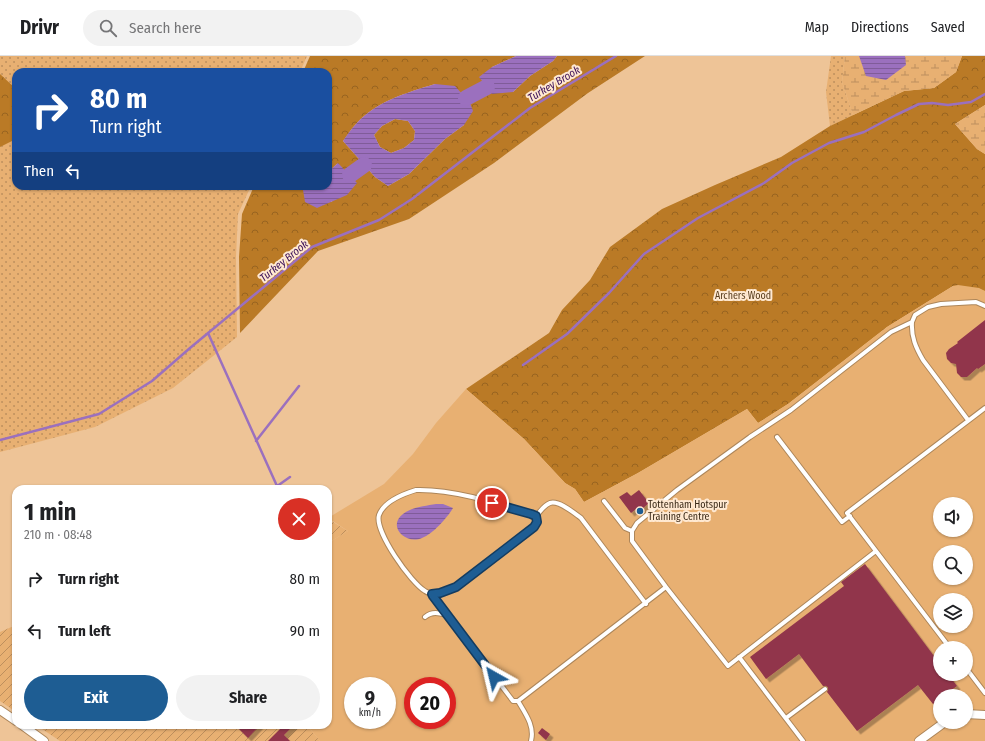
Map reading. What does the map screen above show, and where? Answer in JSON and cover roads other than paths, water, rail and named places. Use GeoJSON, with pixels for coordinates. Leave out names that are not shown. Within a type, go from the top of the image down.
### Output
{"type":"FeatureCollection","features":[{"type":"Feature","properties":{"kind":"street"},"geometry":{"type":"LineString","coordinates":[[0,710],[12,718]]}},
{"type":"Feature","properties":{"kind":"street"},"geometry":{"type":"LineString","coordinates":[[973,714],[985,715]]}},
{"type":"Feature","properties":{"kind":"street"},"geometry":{"type":"LineString","coordinates":[[28,729],[44,741]]}},
{"type":"Feature","properties":{"kind":"street"},"geometry":{"type":"LineString","coordinates":[[918,741],[935,729]]}},
{"type":"Feature","properties":{"kind":"lane"},"geometry":{"type":"LineString","coordinates":[[968,420],[918,352],[914,342],[912,322],[915,315],[928,307],[941,304],[976,302],[985,306]]}},
{"type":"Feature","properties":{"kind":"lane"},"geometry":{"type":"LineString","coordinates":[[876,551],[728,666],[632,541],[632,532],[637,524],[677,490],[750,437],[791,410],[891,332],[912,322]]}},
{"type":"Feature","properties":{"kind":"lane"},"geometry":{"type":"LineString","coordinates":[[945,641],[847,513],[985,408]]}},
{"type":"Feature","properties":{"kind":"lane"},"geometry":{"type":"LineString","coordinates":[[777,437],[842,522],[850,516]]}},
{"type":"Feature","properties":{"kind":"lane"},"geometry":{"type":"LineString","coordinates":[[416,490],[439,492],[482,500],[536,516],[537,522],[534,527],[456,587],[440,593],[432,594],[426,592],[409,575],[392,551],[378,521],[381,512],[393,500],[401,495],[416,490]]}},
{"type":"Feature","properties":{"kind":"lane"},"geometry":{"type":"LineString","coordinates":[[604,501],[625,528],[632,532]]}},
{"type":"Feature","properties":{"kind":"lane"},"geometry":{"type":"LineString","coordinates":[[536,516],[552,502],[560,504],[577,515],[646,604]]}},
{"type":"Feature","properties":{"kind":"lane"},"geometry":{"type":"LineString","coordinates":[[432,594],[513,701],[518,701],[646,604],[666,587]]}},
{"type":"Feature","properties":{"kind":"lane"},"geometry":{"type":"LineString","coordinates":[[425,617],[432,613],[447,615]]}},
{"type":"Feature","properties":{"kind":"lane"},"geometry":{"type":"LineString","coordinates":[[739,657],[804,741]]}},
{"type":"Feature","properties":{"kind":"lane"},"geometry":{"type":"LineString","coordinates":[[973,677],[985,693]]}},
{"type":"Feature","properties":{"kind":"lane"},"geometry":{"type":"LineString","coordinates":[[786,718],[825,689]]}},
{"type":"Feature","properties":{"kind":"lane"},"geometry":{"type":"LineString","coordinates":[[518,701],[530,722],[532,741]]}},
{"type":"Feature","properties":{"kind":"waterway","name":"Turkey Brook"},"geometry":{"type":"LineString","coordinates":[[0,440],[99,414],[152,381],[312,247],[379,220],[412,199],[530,108],[616,56]]}},
{"type":"Feature","properties":{"kind":"waterway"},"geometry":{"type":"LineString","coordinates":[[466,98],[487,87]]}},
{"type":"Feature","properties":{"kind":"waterway"},"geometry":{"type":"LineString","coordinates":[[523,365],[567,334],[609,293],[644,254],[698,218],[764,183],[792,163],[829,143],[864,132],[919,104],[932,103],[948,105],[971,102],[985,94]]}},
{"type":"Feature","properties":{"kind":"waterway"},"geometry":{"type":"LineString","coordinates":[[350,175],[364,165]]}},
{"type":"Feature","properties":{"kind":"waterway"},"geometry":{"type":"LineString","coordinates":[[208,333],[277,485]]}},
{"type":"Feature","properties":{"kind":"waterway"},"geometry":{"type":"LineString","coordinates":[[256,441],[299,386]]}},
{"type":"Feature","properties":{"kind":"waterway"},"geometry":{"type":"LineString","coordinates":[[279,485],[290,477]]}},
{"type":"Feature","properties":{"kind":"place","name":"Tottenham Hotspur Training Centre"},"geometry":{"type":"Point","coordinates":[640,511]}},
{"type":"Feature","properties":{"kind":"park label","name":"Archers Wood"},"geometry":{"type":"Point","coordinates":[743,296]}}]}
